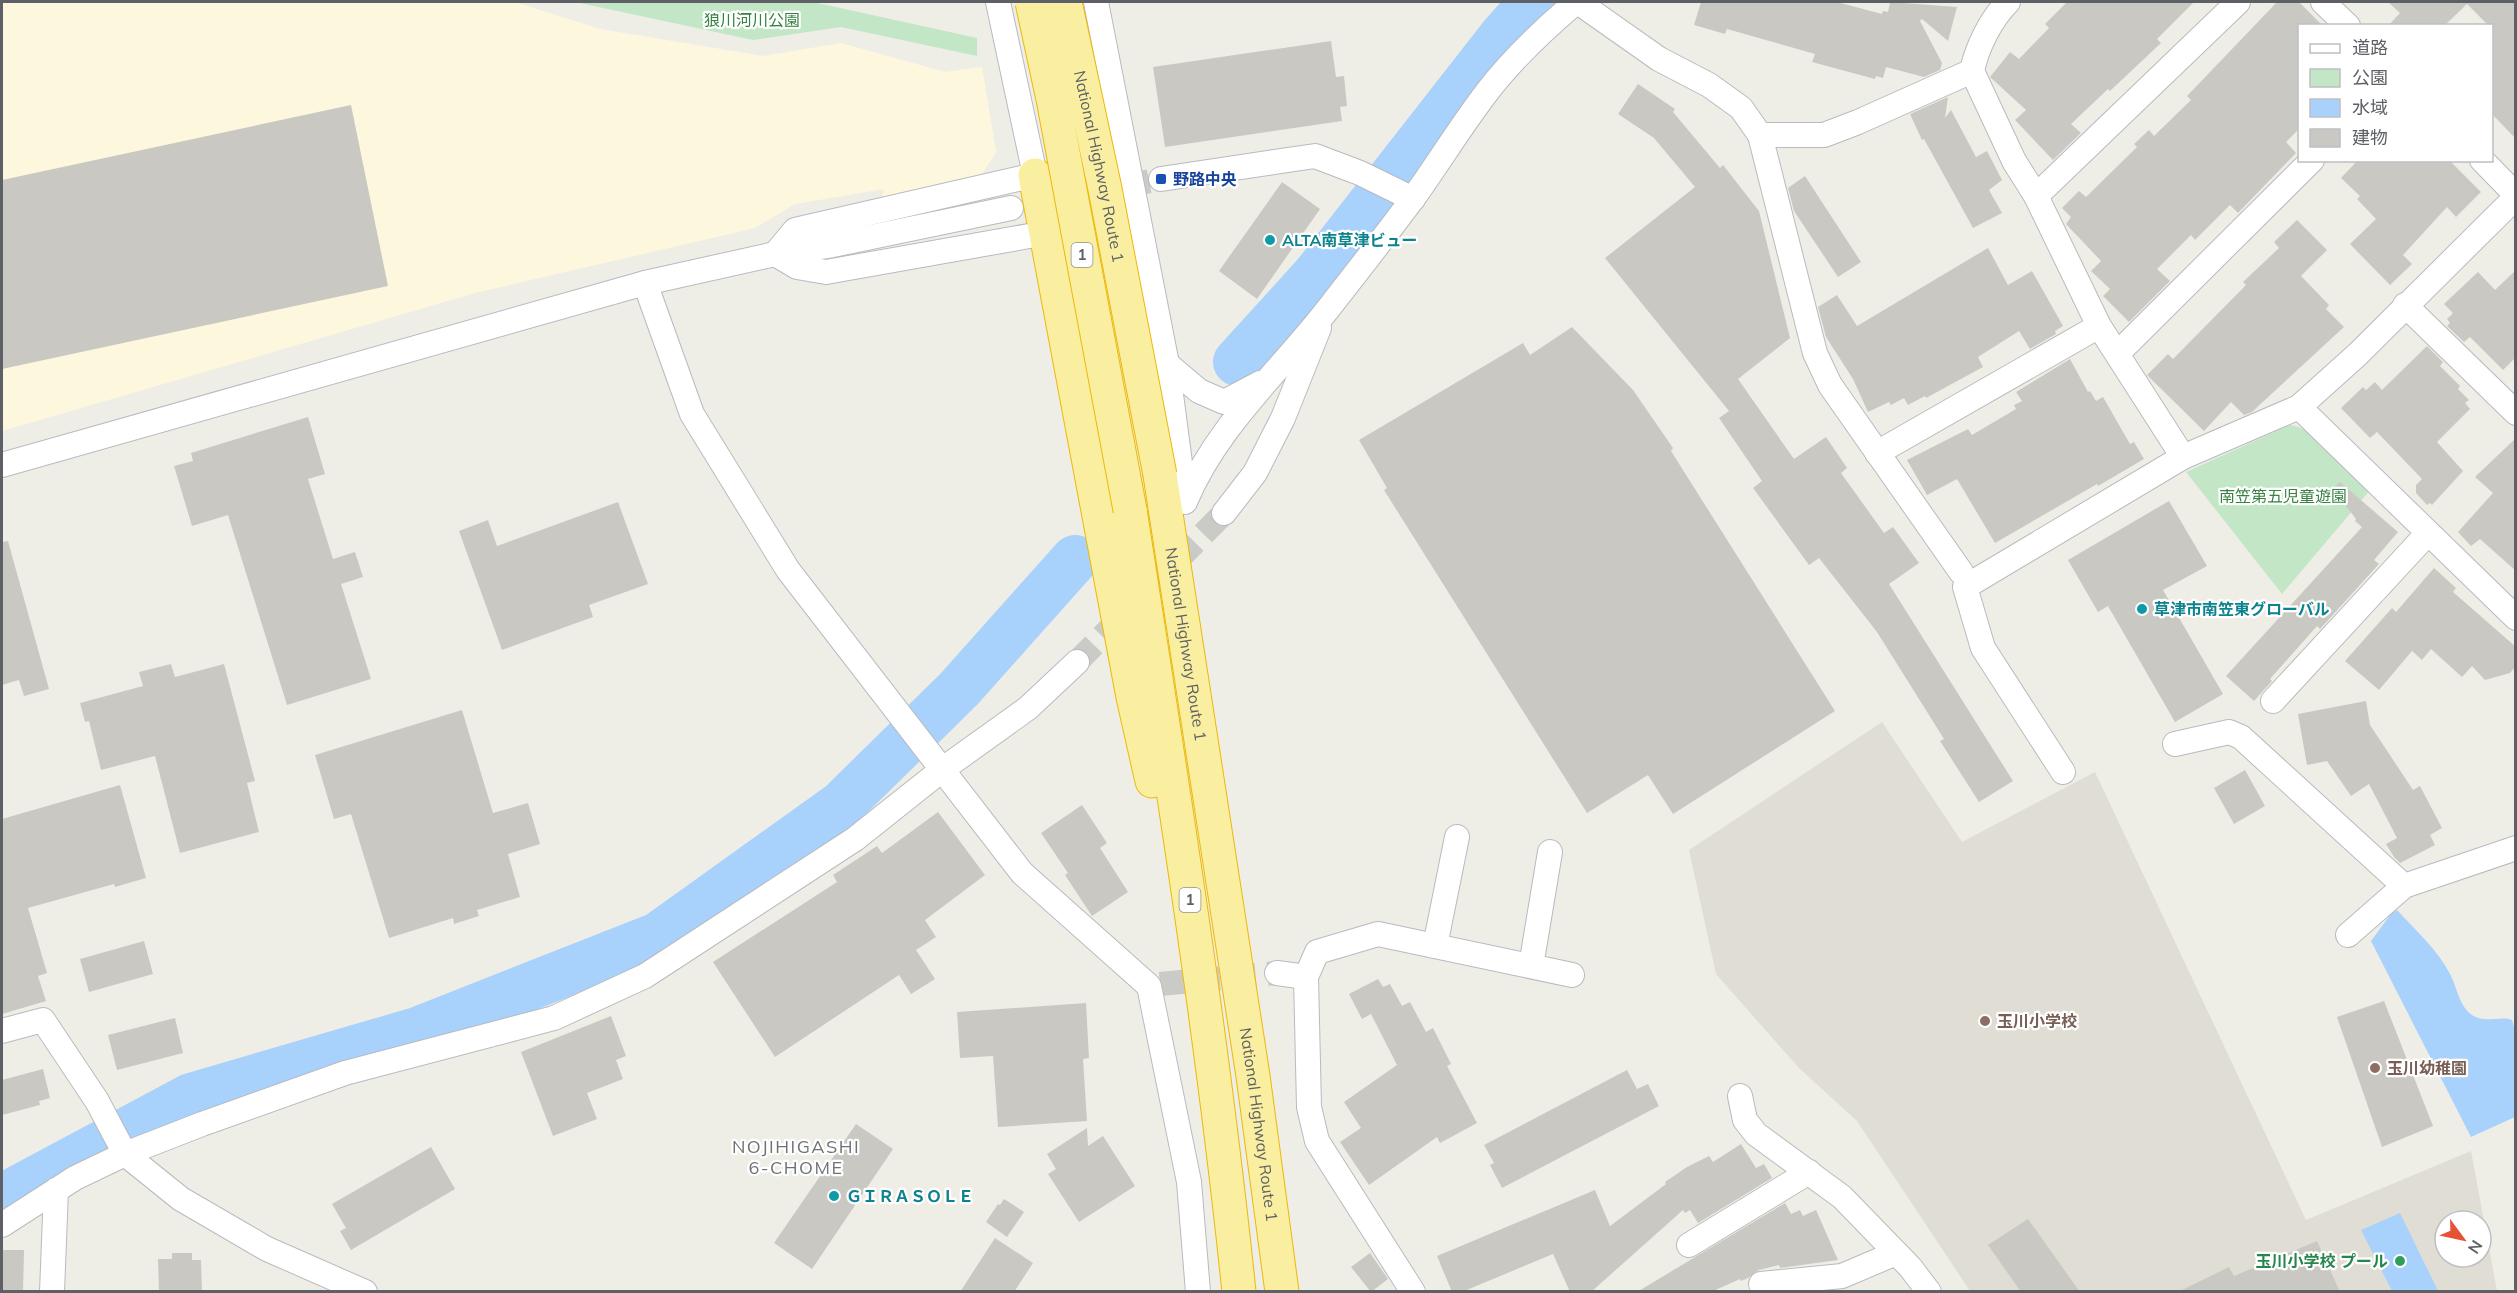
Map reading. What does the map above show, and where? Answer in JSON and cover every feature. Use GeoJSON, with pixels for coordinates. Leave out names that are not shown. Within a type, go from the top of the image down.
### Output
{"type":"FeatureCollection","features":[{"type":"Feature","properties":{"kind":"highway","name":"National Highway Route 1"},"geometry":{"type":"LineString","coordinates":[[1032,2],[1055,111],[1130,510],[1184,854],[1227,1180],[1239,1292]]}},
{"type":"Feature","properties":{"kind":"highway","name":"National Highway Route 1"},"geometry":{"type":"LineString","coordinates":[[1065,2],[1105,189],[1160,475],[1251,1065],[1282,1292]]}},
{"type":"Feature","properties":{"kind":"highway"},"geometry":{"type":"LineString","coordinates":[[1035,175],[1132,698],[1166,840],[1184,854]]}},
{"type":"Feature","properties":{"kind":"highway"},"geometry":{"type":"LineString","coordinates":[[1185,502],[1229,811],[1217,847]]}},
{"type":"Feature","properties":{"kind":"street"},"geometry":{"type":"LineString","coordinates":[[775,254],[795,230],[1035,175],[998,2]]}},
{"type":"Feature","properties":{"kind":"street"},"geometry":{"type":"LineString","coordinates":[[1096,2],[1167,364],[1185,502]]}},
{"type":"Feature","properties":{"kind":"street"},"geometry":{"type":"LineString","coordinates":[[1185,502],[1197,472],[1265,381],[1325,312],[1413,199],[1487,92],[1540,33],[1577,2],[1659,59],[1709,85],[1741,108],[1760,135],[1815,353],[1830,385],[1961,572]]}},
{"type":"Feature","properties":{"kind":"street"},"geometry":{"type":"LineString","coordinates":[[2008,2],[2001,9],[1975,55],[1972,71],[2014,160],[2036,196],[2099,326],[2183,457]]}},
{"type":"Feature","properties":{"kind":"street"},"geometry":{"type":"LineString","coordinates":[[2036,196],[2238,2]]}},
{"type":"Feature","properties":{"kind":"street"},"geometry":{"type":"LineString","coordinates":[[2323,2],[2346,24]]}},
{"type":"Feature","properties":{"kind":"street"},"geometry":{"type":"LineString","coordinates":[[1760,135],[1824,135],[1972,71]]}},
{"type":"Feature","properties":{"kind":"street"},"geometry":{"type":"LineString","coordinates":[[1161,179],[1315,156],[1360,173],[1413,199]]}},
{"type":"Feature","properties":{"kind":"street"},"geometry":{"type":"LineString","coordinates":[[2118,353],[2310,162]]}},
{"type":"Feature","properties":{"kind":"street"},"geometry":{"type":"LineString","coordinates":[[2063,772],[1983,648],[1965,587],[2183,457],[2299,407],[2358,354],[2516,196],[2484,162]]}},
{"type":"Feature","properties":{"kind":"street"},"geometry":{"type":"LineString","coordinates":[[2,465],[645,283],[775,254],[828,246],[1011,208]]}},
{"type":"Feature","properties":{"kind":"street"},"geometry":{"type":"LineString","coordinates":[[775,254],[798,267],[826,272],[1046,233]]}},
{"type":"Feature","properties":{"kind":"street"},"geometry":{"type":"LineString","coordinates":[[645,283],[692,414],[788,570],[1022,873],[1154,985],[1189,1182],[1198,1292]]}},
{"type":"Feature","properties":{"kind":"street"},"geometry":{"type":"LineString","coordinates":[[2405,305],[2516,413]]}},
{"type":"Feature","properties":{"kind":"street"},"geometry":{"type":"LineString","coordinates":[[1224,513],[1255,473],[1284,417],[1325,312]]}},
{"type":"Feature","properties":{"kind":"street"},"geometry":{"type":"LineString","coordinates":[[1877,453],[2099,326]]}},
{"type":"Feature","properties":{"kind":"street"},"geometry":{"type":"LineString","coordinates":[[1167,364],[1199,391],[1224,402],[1265,381]]}},
{"type":"Feature","properties":{"kind":"street"},"geometry":{"type":"LineString","coordinates":[[2299,407],[2516,618]]}},
{"type":"Feature","properties":{"kind":"street"},"geometry":{"type":"LineString","coordinates":[[2273,701],[2428,533]]}},
{"type":"Feature","properties":{"kind":"street"},"geometry":{"type":"LineString","coordinates":[[2,1224],[75,1178],[117,1140],[202,1124],[345,1073],[554,1018],[645,976],[855,839],[943,769],[1028,708],[1077,662]]}},
{"type":"Feature","properties":{"kind":"street"},"geometry":{"type":"LineString","coordinates":[[2175,744],[2229,732],[2241,737],[2404,886]]}},
{"type":"Feature","properties":{"kind":"street"},"geometry":{"type":"LineString","coordinates":[[1435,946],[1457,837]]}},
{"type":"Feature","properties":{"kind":"street"},"geometry":{"type":"LineString","coordinates":[[2348,935],[2404,886],[2516,848]]}},
{"type":"Feature","properties":{"kind":"street"},"geometry":{"type":"LineString","coordinates":[[1531,966],[1550,852]]}},
{"type":"Feature","properties":{"kind":"street"},"geometry":{"type":"LineString","coordinates":[[1413,1292],[1317,1141],[1309,1107],[1306,977],[1317,952],[1378,934],[1572,975]]}},
{"type":"Feature","properties":{"kind":"street"},"geometry":{"type":"LineString","coordinates":[[1277,973],[1306,977]]}},
{"type":"Feature","properties":{"kind":"street"},"geometry":{"type":"LineString","coordinates":[[2,1031],[43,1020],[97,1101],[117,1140],[181,1199],[267,1249],[365,1292]]}},
{"type":"Feature","properties":{"kind":"street"},"geometry":{"type":"LineString","coordinates":[[1740,1096],[1745,1120],[1756,1134],[1842,1197],[1896,1253],[1929,1292]]}},
{"type":"Feature","properties":{"kind":"street"},"geometry":{"type":"LineString","coordinates":[[1689,1245],[1809,1172]]}},
{"type":"Feature","properties":{"kind":"street"},"geometry":{"type":"LineString","coordinates":[[1189,1182],[1227,1180]]}},
{"type":"Feature","properties":{"kind":"street"},"geometry":{"type":"LineString","coordinates":[[52,1292],[57,1190]]}},
{"type":"Feature","properties":{"kind":"street"},"geometry":{"type":"LineString","coordinates":[[1761,1284],[1842,1276],[1896,1253]]}},
{"type":"Feature","properties":{"kind":"shaded area"},"geometry":{"type":"Polygon","coordinates":[[[2,2],[515,2],[600,29],[763,56],[841,43],[945,72],[982,67],[996,152],[979,179],[882,199],[884,189],[795,204],[755,228],[475,293],[2,431],[2,2]]]}},
{"type":"Feature","properties":{"kind":"shaded area","name":"玉川小学校"},"geometry":{"type":"Polygon","coordinates":[[[1882,722],[1962,842],[2095,772],[2306,1220],[2471,1151],[2482,1209],[2433,1209],[2433,1269],[2493,1269],[2497,1291],[1970,1291],[1857,1121],[1799,1068],[1716,974],[1689,850],[1882,722]]]}},
{"type":"Feature","properties":{"kind":"green space","name":"狼川河川公園"},"geometry":{"type":"Polygon","coordinates":[[[575,2],[813,2],[977,38],[977,56],[841,27],[753,40],[575,2]]]}},
{"type":"Feature","properties":{"kind":"green space","name":"南笠第五児童遊園"},"geometry":{"type":"Polygon","coordinates":[[[2290,425],[2301,428],[2323,441],[2371,489],[2282,594],[2186,472],[2290,425]]]}},
{"type":"Feature","properties":{"kind":"water"},"geometry":{"type":"Polygon","coordinates":[[[2397,910],[2439,957],[2450,974],[2461,1002],[2472,1015],[2482,1019],[2512,1020],[2516,1034],[2515,1117],[2471,1137],[2371,941],[2391,914],[2397,910]]]}},
{"type":"Feature","properties":{"kind":"water","name":"玉川小学校 プール"},"geometry":{"type":"Polygon","coordinates":[[[2400,1213],[2438,1291],[2392,1291],[2361,1230],[2400,1213]]]}},
{"type":"Feature","properties":{"kind":"building"},"geometry":{"type":"Polygon","coordinates":[[[1701,2],[1837,2],[1882,14],[1883,11],[1888,12],[1890,2],[1957,7],[1948,41],[1922,19],[1920,21],[1942,63],[1940,70],[1924,77],[1886,67],[1883,78],[1876,76],[1875,79],[1812,62],[1815,54],[1727,29],[1725,34],[1694,25],[1701,2]]]}},
{"type":"Feature","properties":{"kind":"building"},"geometry":{"type":"Polygon","coordinates":[[[2067,2],[2194,2],[2157,39],[2161,43],[2071,124],[2081,133],[2053,160],[2015,120],[2026,110],[1990,77],[2010,52],[2019,59],[2049,28],[2045,24],[2067,2]]]}},
{"type":"Feature","properties":{"kind":"building"},"geometry":{"type":"Polygon","coordinates":[[[2277,2],[2299,2],[2321,24],[2298,24],[2298,130],[2286,142],[2296,153],[2238,213],[2230,205],[2195,240],[2191,235],[2157,269],[2170,281],[2129,322],[2103,296],[2110,289],[2091,271],[2101,261],[2066,224],[2071,217],[2062,208],[2079,191],[2086,197],[2137,147],[2134,144],[2149,130],[2154,136],[2191,100],[2187,96],[2277,2]]]}},
{"type":"Feature","properties":{"kind":"building"},"geometry":{"type":"Polygon","coordinates":[[[2388,2],[2516,2],[2516,139],[2493,115],[2493,24],[2487,24],[2467,4],[2446,24],[2390,24],[2400,13],[2388,2]]]}},
{"type":"Feature","properties":{"kind":"building"},"geometry":{"type":"Polygon","coordinates":[[[1331,41],[1336,77],[1344,76],[1347,106],[1340,107],[1342,121],[1165,147],[1153,67],[1331,41]]]}},
{"type":"Feature","properties":{"kind":"building"},"geometry":{"type":"Polygon","coordinates":[[[1638,84],[1675,109],[1673,112],[1720,168],[1723,165],[1759,211],[1790,338],[1738,379],[1794,459],[1826,437],[1847,468],[1841,473],[1884,533],[1893,527],[1919,563],[1889,584],[2013,781],[1979,802],[1940,741],[1944,739],[1877,632],[1819,558],[1809,565],[1753,488],[1762,481],[1719,418],[1729,411],[1605,258],[1695,187],[1654,138],[1618,114],[1638,84]]]}},
{"type":"Feature","properties":{"kind":"building"},"geometry":{"type":"Polygon","coordinates":[[[1948,97],[1945,118],[1951,110],[1976,157],[1987,151],[2002,180],[1989,190],[2002,213],[1973,228],[1924,139],[1922,140],[1910,114],[1948,97]]]}},
{"type":"Feature","properties":{"kind":"building"},"geometry":{"type":"Polygon","coordinates":[[[351,105],[388,286],[2,369],[2,180],[351,105]]]}},
{"type":"Feature","properties":{"kind":"building"},"geometry":{"type":"Polygon","coordinates":[[[2356,162],[2451,162],[2481,192],[2456,217],[2447,207],[2403,255],[2412,264],[2390,285],[2350,244],[2376,219],[2357,199],[2360,196],[2341,178],[2356,162]]]}},
{"type":"Feature","properties":{"kind":"building"},"geometry":{"type":"Polygon","coordinates":[[[1805,176],[1861,262],[1838,277],[1794,211],[1788,188],[1805,176]]]}},
{"type":"Feature","properties":{"kind":"building","name":"ALTA南草津ビュー"},"geometry":{"type":"Polygon","coordinates":[[[1282,182],[1320,209],[1257,299],[1219,271],[1282,182]]]}},
{"type":"Feature","properties":{"kind":"building"},"geometry":{"type":"Polygon","coordinates":[[[2297,220],[2327,250],[2301,276],[2329,305],[2326,309],[2344,327],[2252,412],[2244,415],[2231,402],[2204,431],[2147,375],[2168,354],[2173,359],[2246,285],[2243,282],[2279,248],[2274,242],[2297,220]]]}},
{"type":"Feature","properties":{"kind":"building"},"geometry":{"type":"Polygon","coordinates":[[[1988,248],[2008,285],[2032,271],[2063,326],[2055,331],[2056,334],[2030,349],[2019,331],[1978,357],[1983,367],[1926,398],[1925,396],[1908,405],[1904,398],[1891,405],[1889,402],[1868,412],[1853,379],[1826,337],[1818,307],[1837,295],[1857,326],[1988,248]]]}},
{"type":"Feature","properties":{"kind":"building"},"geometry":{"type":"Polygon","coordinates":[[[2516,270],[2516,357],[2503,370],[2470,337],[2464,342],[2447,326],[2450,323],[2447,319],[2453,313],[2444,304],[2478,272],[2495,290],[2516,270]]]}},
{"type":"Feature","properties":{"kind":"building"},"geometry":{"type":"Polygon","coordinates":[[[1572,327],[1633,390],[1673,448],[1671,451],[1835,711],[1673,814],[1648,775],[1587,813],[1384,490],[1387,488],[1359,440],[1523,343],[1530,355],[1572,327]]]}},
{"type":"Feature","properties":{"kind":"building"},"geometry":{"type":"Polygon","coordinates":[[[2427,346],[2443,362],[2440,366],[2460,386],[2458,389],[2469,400],[2465,403],[2470,409],[2437,442],[2463,471],[2432,505],[2430,503],[2427,505],[2416,493],[2416,485],[2422,479],[2377,432],[2370,438],[2341,408],[2363,387],[2366,390],[2375,382],[2382,390],[2427,346]]]}},
{"type":"Feature","properties":{"kind":"building"},"geometry":{"type":"Polygon","coordinates":[[[2070,359],[2088,392],[2090,391],[2096,401],[2103,397],[2130,444],[2134,442],[2144,459],[1995,543],[1957,479],[1927,495],[1907,460],[1968,429],[1972,435],[2016,409],[2014,405],[2022,401],[2016,392],[2070,359]]]}},
{"type":"Feature","properties":{"kind":"building"},"geometry":{"type":"Polygon","coordinates":[[[308,417],[325,474],[308,479],[333,559],[355,552],[363,577],[341,584],[371,679],[287,705],[228,515],[192,526],[174,466],[193,461],[191,453],[308,417]]]}},
{"type":"Feature","properties":{"kind":"building"},"geometry":{"type":"Polygon","coordinates":[[[2516,438],[2516,571],[2480,539],[2471,546],[2458,532],[2493,493],[2475,477],[2516,438]]]}},
{"type":"Feature","properties":{"kind":"building"},"geometry":{"type":"Polygon","coordinates":[[[2340,482],[2398,532],[2374,560],[2379,564],[2320,629],[2317,626],[2270,679],[2272,681],[2254,701],[2226,676],[2362,527],[2355,521],[2356,519],[2333,489],[2340,482]]]}},
{"type":"Feature","properties":{"kind":"building","name":"草津市南笠東グローバル"},"geometry":{"type":"Polygon","coordinates":[[[2169,501],[2207,566],[2163,590],[2223,694],[2175,722],[2108,606],[2098,612],[2068,560],[2169,501]]]}},
{"type":"Feature","properties":{"kind":"building"},"geometry":{"type":"Polygon","coordinates":[[[618,502],[648,584],[589,605],[593,617],[502,650],[459,531],[488,520],[497,546],[618,502]]]}},
{"type":"Feature","properties":{"kind":"building"},"geometry":{"type":"Polygon","coordinates":[[[8,541],[49,689],[24,696],[19,680],[2,685],[2,542],[8,541]]]}},
{"type":"Feature","properties":{"kind":"building"},"geometry":{"type":"Polygon","coordinates":[[[2434,568],[2456,588],[2453,592],[2516,647],[2516,666],[2510,673],[2485,680],[2472,666],[2462,677],[2431,649],[2422,660],[2412,651],[2379,690],[2345,661],[2392,608],[2396,612],[2434,568]]]}},
{"type":"Feature","properties":{"kind":"building"},"geometry":{"type":"Polygon","coordinates":[[[171,664],[175,677],[224,664],[255,781],[247,783],[259,832],[180,853],[155,756],[101,770],[89,721],[85,722],[80,703],[143,686],[139,672],[171,664]]]}},
{"type":"Feature","properties":{"kind":"building"},"geometry":{"type":"Polygon","coordinates":[[[2366,701],[2370,725],[2413,790],[2420,786],[2442,828],[2430,835],[2435,845],[2400,863],[2386,844],[2397,838],[2369,784],[2351,796],[2327,761],[2307,765],[2298,714],[2366,701]]]}},
{"type":"Feature","properties":{"kind":"building"},"geometry":{"type":"Polygon","coordinates":[[[462,710],[493,813],[528,803],[540,844],[508,854],[520,897],[477,910],[479,916],[454,924],[453,918],[389,938],[351,814],[334,819],[315,755],[462,710]]]}},
{"type":"Feature","properties":{"kind":"building"},"geometry":{"type":"Polygon","coordinates":[[[2245,770],[2265,806],[2234,824],[2214,788],[2245,770]]]}},
{"type":"Feature","properties":{"kind":"building"},"geometry":{"type":"Polygon","coordinates":[[[120,785],[146,878],[115,887],[114,884],[28,908],[47,973],[38,976],[46,1001],[2,1014],[2,819],[120,785]]]}},
{"type":"Feature","properties":{"kind":"building"},"geometry":{"type":"Polygon","coordinates":[[[1082,805],[1107,843],[1100,848],[1128,892],[1092,916],[1065,875],[1068,873],[1041,833],[1082,805]]]}},
{"type":"Feature","properties":{"kind":"building"},"geometry":{"type":"Polygon","coordinates":[[[938,812],[985,875],[925,920],[936,937],[916,950],[935,979],[911,994],[899,975],[775,1057],[713,962],[837,882],[833,875],[877,846],[882,853],[938,812]]]}},
{"type":"Feature","properties":{"kind":"building"},"geometry":{"type":"Polygon","coordinates":[[[144,941],[153,974],[89,992],[80,959],[144,941]]]}},
{"type":"Feature","properties":{"kind":"building"},"geometry":{"type":"Polygon","coordinates":[[[1378,979],[1383,987],[1390,984],[1402,1006],[1410,1002],[1426,1032],[1433,1028],[1451,1064],[1447,1066],[1477,1123],[1440,1143],[1437,1137],[1369,1185],[1340,1142],[1361,1128],[1344,1102],[1397,1065],[1371,1014],[1362,1019],[1349,994],[1378,979]]]}},
{"type":"Feature","properties":{"kind":"building","name":"玉川幼稚園"},"geometry":{"type":"Polygon","coordinates":[[[2384,1001],[2433,1126],[2382,1147],[2337,1017],[2384,1001]]]}},
{"type":"Feature","properties":{"kind":"building"},"geometry":{"type":"Polygon","coordinates":[[[1086,1003],[1089,1058],[1083,1059],[1087,1121],[998,1127],[993,1056],[960,1058],[957,1012],[1086,1003]]]}},
{"type":"Feature","properties":{"kind":"building"},"geometry":{"type":"Polygon","coordinates":[[[611,1016],[626,1056],[616,1060],[623,1079],[587,1093],[597,1119],[553,1136],[521,1052],[611,1016]]]}},
{"type":"Feature","properties":{"kind":"building"},"geometry":{"type":"Polygon","coordinates":[[[175,1018],[183,1053],[117,1070],[108,1035],[175,1018]]]}},
{"type":"Feature","properties":{"kind":"building"},"geometry":{"type":"Polygon","coordinates":[[[43,1069],[50,1098],[39,1101],[40,1105],[2,1115],[2,1080],[43,1069]]]}},
{"type":"Feature","properties":{"kind":"building"},"geometry":{"type":"Polygon","coordinates":[[[1627,1070],[1637,1089],[1648,1084],[1659,1106],[1502,1188],[1490,1165],[1494,1163],[1484,1145],[1627,1070]]]}},
{"type":"Feature","properties":{"kind":"building","name":"ＧＩＲＡＳＯＬＥ"},"geometry":{"type":"Polygon","coordinates":[[[856,1124],[893,1149],[812,1269],[774,1243],[856,1124]]]}},
{"type":"Feature","properties":{"kind":"building"},"geometry":{"type":"Polygon","coordinates":[[[1087,1128],[1088,1146],[1103,1136],[1135,1186],[1079,1222],[1048,1174],[1056,1169],[1047,1154],[1087,1128]]]}},
{"type":"Feature","properties":{"kind":"building"},"geometry":{"type":"Polygon","coordinates":[[[1741,1144],[1756,1168],[1764,1164],[1772,1178],[1698,1223],[1690,1210],[1685,1213],[1683,1210],[1591,1292],[1570,1292],[1553,1254],[1462,1292],[1452,1292],[1437,1256],[1595,1190],[1610,1226],[1687,1167],[1709,1156],[1713,1162],[1741,1144]]]}},
{"type":"Feature","properties":{"kind":"building"},"geometry":{"type":"Polygon","coordinates":[[[431,1147],[455,1189],[351,1250],[340,1231],[346,1228],[332,1204],[431,1147]]]}},
{"type":"Feature","properties":{"kind":"building"},"geometry":{"type":"Polygon","coordinates":[[[1004,1199],[1024,1212],[1007,1237],[986,1222],[1004,1199]]]}},
{"type":"Feature","properties":{"kind":"building"},"geometry":{"type":"Polygon","coordinates":[[[1785,1203],[1791,1214],[1800,1210],[1803,1216],[1816,1210],[1838,1260],[1780,1268],[1779,1265],[1759,1270],[1748,1278],[1741,1281],[1740,1279],[1711,1292],[1637,1292],[1785,1203]]]}},
{"type":"Feature","properties":{"kind":"building"},"geometry":{"type":"Polygon","coordinates":[[[2028,1219],[2080,1292],[2021,1292],[1988,1245],[2028,1219]]]}},
{"type":"Feature","properties":{"kind":"building"},"geometry":{"type":"Polygon","coordinates":[[[995,1238],[1033,1263],[1014,1292],[960,1292],[995,1238]]]}},
{"type":"Feature","properties":{"kind":"building"},"geometry":{"type":"Polygon","coordinates":[[[2317,1241],[2340,1292],[2178,1292],[2229,1267],[2234,1276],[2317,1241]]]}},
{"type":"Feature","properties":{"kind":"building"},"geometry":{"type":"Polygon","coordinates":[[[2,1250],[24,1250],[23,1292],[2,1292],[2,1250]]]}},
{"type":"Feature","properties":{"kind":"building"},"geometry":{"type":"Polygon","coordinates":[[[172,1253],[192,1253],[192,1260],[201,1260],[202,1292],[159,1292],[158,1259],[172,1259],[172,1253]]]}},
{"type":"Feature","properties":{"kind":"building"},"geometry":{"type":"Polygon","coordinates":[[[1370,1253],[1388,1279],[1371,1292],[1351,1267],[1370,1253]]]}},
{"type":"Feature","properties":{"kind":"waterway"},"geometry":{"type":"LineString","coordinates":[[1237,362],[1316,275],[1502,37],[1533,2]]}},
{"type":"Feature","properties":{"kind":"waterway"},"geometry":{"type":"LineString","coordinates":[[2,1198],[191,1097],[417,1031],[658,936],[841,805],[959,689],[1075,559]]}},
{"type":"Feature","properties":{"kind":"tunnel"},"geometry":{"type":"LineString","coordinates":[[1055,200],[1161,179]]}},
{"type":"Feature","properties":{"kind":"tunnel"},"geometry":{"type":"LineString","coordinates":[[1077,662],[1224,513]]}},
{"type":"Feature","properties":{"kind":"tunnel"},"geometry":{"type":"LineString","coordinates":[[1160,984],[1277,973]]}},
{"type":"Feature","properties":{"kind":"place","name":"野路中央"},"geometry":{"type":"Point","coordinates":[1161,179]}},
{"type":"Feature","properties":{"kind":"place","name":"ALTA南草津ビュー"},"geometry":{"type":"Point","coordinates":[1270,240]}},
{"type":"Feature","properties":{"kind":"place","name":"草津市南笠東グローバル"},"geometry":{"type":"Point","coordinates":[2142,609]}},
{"type":"Feature","properties":{"kind":"place","name":"玉川小学校"},"geometry":{"type":"Point","coordinates":[1985,1021]}},
{"type":"Feature","properties":{"kind":"place","name":"玉川幼稚園"},"geometry":{"type":"Point","coordinates":[2375,1068]}},
{"type":"Feature","properties":{"kind":"place","name":"ＧＩＲＡＳＯＬＥ"},"geometry":{"type":"Point","coordinates":[834,1196]}},
{"type":"Feature","properties":{"kind":"place","name":"玉川小学校 プール"},"geometry":{"type":"Point","coordinates":[2400,1261]}},
{"type":"Feature","properties":{"kind":"district","name":"NOJIHIGASHI 6-CHOME"},"geometry":{"type":"Point","coordinates":[796,1157]}}]}
